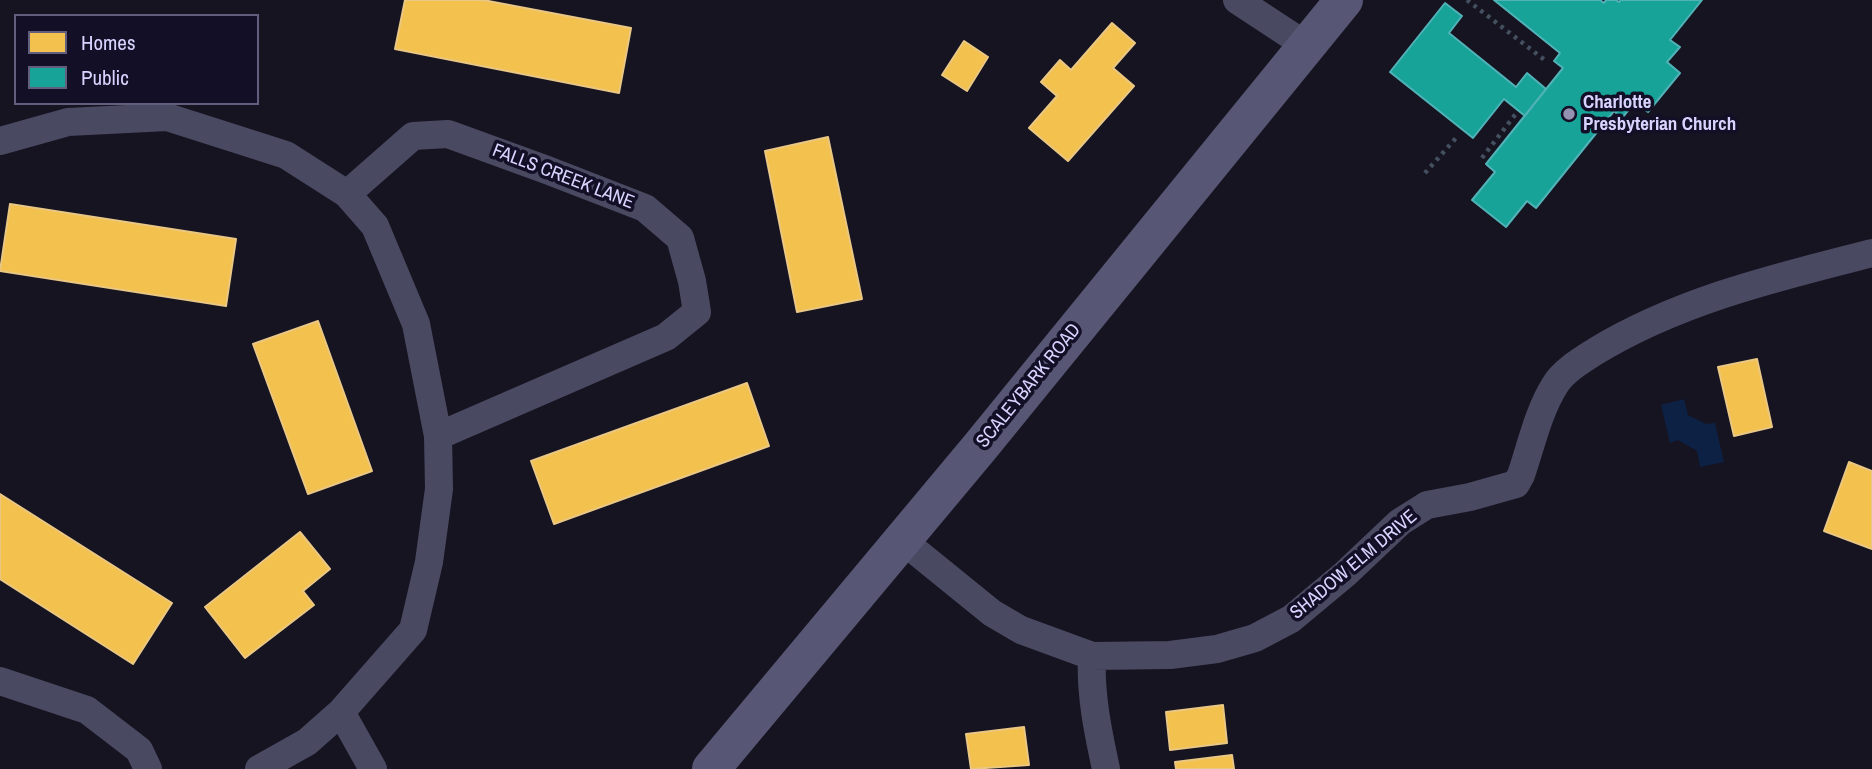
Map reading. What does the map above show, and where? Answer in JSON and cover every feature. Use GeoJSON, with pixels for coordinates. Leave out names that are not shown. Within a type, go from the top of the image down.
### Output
{"type":"FeatureCollection","features":[{"type":"Feature","properties":{"kind":"street"},"geometry":{"type":"LineString","coordinates":[[1237,0],[1307,46]]}},
{"type":"Feature","properties":{"kind":"street","name":"SCALEYBARK ROAD"},"geometry":{"type":"LineString","coordinates":[[711,769],[1344,0]]}},
{"type":"Feature","properties":{"kind":"street"},"geometry":{"type":"LineString","coordinates":[[0,141],[68,122],[167,117],[286,155],[347,194],[374,226],[416,324],[438,436],[439,489],[429,562],[413,630],[341,712],[307,742],[259,769]]}},
{"type":"Feature","properties":{"kind":"street","name":"FALLS CREEK LANE"},"geometry":{"type":"LineString","coordinates":[[347,194],[413,136],[448,134],[645,208],[680,238],[697,312],[666,337],[438,436]]}},
{"type":"Feature","properties":{"kind":"street","name":"SHADOW ELM DRIVE"},"geometry":{"type":"LineString","coordinates":[[902,540],[992,613],[1021,630],[1093,656],[1170,655],[1217,649],[1255,638],[1291,619],[1345,574],[1400,522],[1427,505],[1516,484],[1541,414],[1556,383],[1582,360],[1621,336],[1671,313],[1768,280],[1872,253]]}},
{"type":"Feature","properties":{"kind":"street"},"geometry":{"type":"LineString","coordinates":[[1093,656],[1091,672],[1096,720],[1106,769]]}},
{"type":"Feature","properties":{"kind":"street"},"geometry":{"type":"LineString","coordinates":[[0,681],[87,710],[139,750],[149,769]]}},
{"type":"Feature","properties":{"kind":"street"},"geometry":{"type":"LineString","coordinates":[[341,712],[373,769]]}},
{"type":"Feature","properties":{"kind":"path"},"geometry":{"type":"LineString","coordinates":[[1467,0],[1545,61]]}},
{"type":"Feature","properties":{"kind":"path"},"geometry":{"type":"LineString","coordinates":[[1482,158],[1518,111]]}},
{"type":"Feature","properties":{"kind":"path"},"geometry":{"type":"LineString","coordinates":[[1425,173],[1457,138]]}},
{"type":"Feature","properties":{"kind":"water"},"geometry":{"type":"Polygon","coordinates":[[[1684,399],[1688,415],[1706,424],[1715,423],[1724,462],[1700,467],[1697,451],[1678,440],[1670,443],[1661,405],[1684,399]]]}},
{"type":"Feature","properties":{"kind":"building: Homes"},"geometry":{"type":"Polygon","coordinates":[[[405,0],[483,0],[631,28],[619,93],[395,49],[405,0]]]}},
{"type":"Feature","properties":{"kind":"building: Homes"},"geometry":{"type":"Polygon","coordinates":[[[1112,23],[1135,43],[1113,68],[1134,86],[1068,161],[1029,128],[1057,96],[1041,82],[1060,60],[1071,70],[1112,23]]]}},
{"type":"Feature","properties":{"kind":"building: Homes"},"geometry":{"type":"Polygon","coordinates":[[[964,41],[988,57],[967,91],[942,75],[964,41]]]}},
{"type":"Feature","properties":{"kind":"building: Homes"},"geometry":{"type":"Polygon","coordinates":[[[828,137],[862,299],[797,312],[765,151],[828,137]]]}},
{"type":"Feature","properties":{"kind":"building: Homes"},"geometry":{"type":"Polygon","coordinates":[[[10,204],[236,239],[226,306],[0,271],[10,204]]]}},
{"type":"Feature","properties":{"kind":"building: Homes"},"geometry":{"type":"Polygon","coordinates":[[[318,321],[372,471],[308,494],[253,344],[318,321]]]}},
{"type":"Feature","properties":{"kind":"building: Homes"},"geometry":{"type":"Polygon","coordinates":[[[1757,359],[1772,427],[1734,436],[1718,367],[1757,359]]]}},
{"type":"Feature","properties":{"kind":"building: Homes"},"geometry":{"type":"Polygon","coordinates":[[[747,383],[769,446],[554,524],[531,461],[747,383]]]}},
{"type":"Feature","properties":{"kind":"building: Homes"},"geometry":{"type":"Polygon","coordinates":[[[1849,462],[1872,471],[1872,549],[1824,531],[1849,462]]]}},
{"type":"Feature","properties":{"kind":"building: Homes"},"geometry":{"type":"Polygon","coordinates":[[[0,494],[172,603],[133,664],[0,579],[0,494]]]}},
{"type":"Feature","properties":{"kind":"building: Homes"},"geometry":{"type":"Polygon","coordinates":[[[300,532],[330,569],[303,591],[314,605],[245,658],[205,607],[300,532]]]}},
{"type":"Feature","properties":{"kind":"building: Homes"},"geometry":{"type":"Polygon","coordinates":[[[1223,705],[1227,743],[1170,750],[1166,712],[1223,705]]]}},
{"type":"Feature","properties":{"kind":"building: Homes"},"geometry":{"type":"Polygon","coordinates":[[[1024,727],[1029,765],[971,769],[966,734],[1024,727]]]}},
{"type":"Feature","properties":{"kind":"building: Homes"},"geometry":{"type":"Polygon","coordinates":[[[1232,755],[1234,769],[1176,769],[1175,762],[1232,755]]]}},
{"type":"Feature","properties":{"kind":"building: Public","name":"Charlotte Presbyterian Church"},"geometry":{"type":"Polygon","coordinates":[[[1494,0],[1600,0],[1604,3],[1606,0],[1702,0],[1670,40],[1680,47],[1667,62],[1680,73],[1648,112],[1635,102],[1622,118],[1614,111],[1536,208],[1527,201],[1506,227],[1472,200],[1495,172],[1486,164],[1563,68],[1554,61],[1560,53],[1494,0]]]}},
{"type":"Feature","properties":{"kind":"building: Public"},"geometry":{"type":"Polygon","coordinates":[[[1445,3],[1462,16],[1449,33],[1516,87],[1527,73],[1546,89],[1525,116],[1504,99],[1473,138],[1390,72],[1445,3]]]}},
{"type":"Feature","properties":{"kind":"place","name":"Charlotte Presbyterian Church"},"geometry":{"type":"Point","coordinates":[1569,114]}}]}
